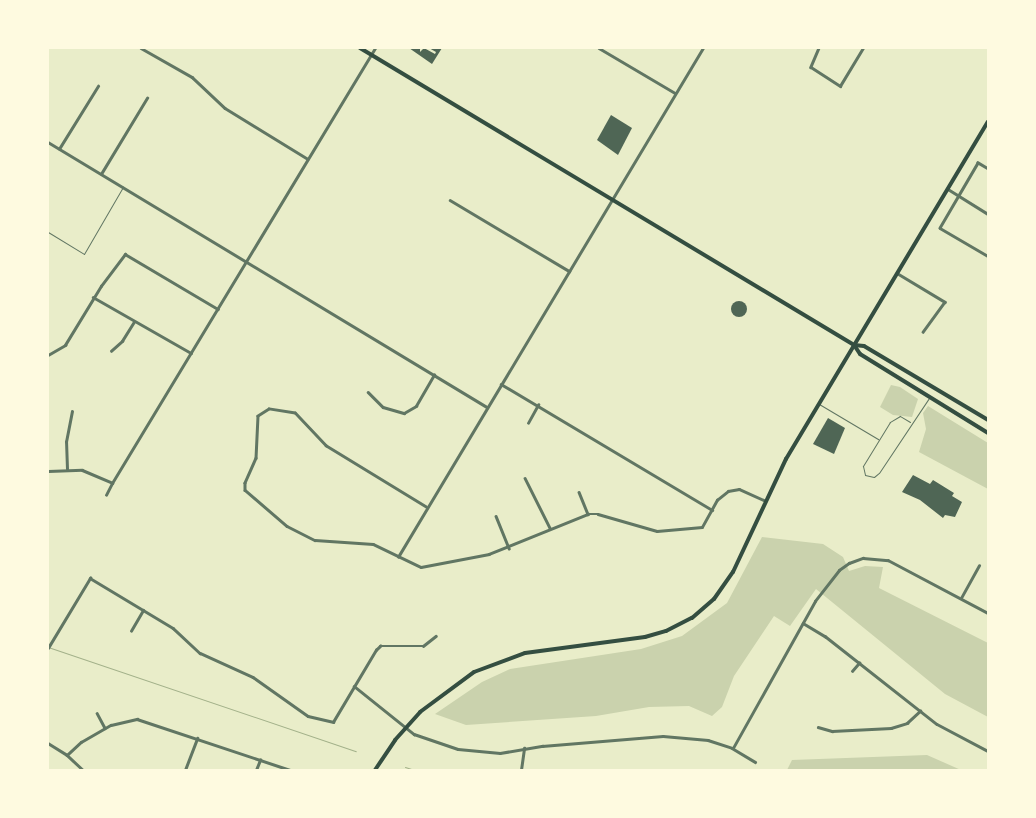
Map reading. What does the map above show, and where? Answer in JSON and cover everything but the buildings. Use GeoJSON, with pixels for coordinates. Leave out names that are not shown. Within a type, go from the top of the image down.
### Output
{"type":"FeatureCollection","features":[{"type":"Feature","properties":{"kind":"main road"},"geometry":{"type":"LineString","coordinates":[[360,48],[854,345],[860,354],[988,433]]}},
{"type":"Feature","properties":{"kind":"main road"},"geometry":{"type":"LineString","coordinates":[[376,770],[405,728],[455,684],[498,662],[525,653],[645,637],[692,618],[714,599],[730,578],[764,500],[819,404],[988,122]]}},
{"type":"Feature","properties":{"kind":"main road"},"geometry":{"type":"LineString","coordinates":[[854,345],[864,346],[988,420]]}},
{"type":"Feature","properties":{"kind":"street"},"geometry":{"type":"LineString","coordinates":[[141,48],[192,77],[225,108],[308,159]]}},
{"type":"Feature","properties":{"kind":"street"},"geometry":{"type":"LineString","coordinates":[[106,495],[375,48]]}},
{"type":"Feature","properties":{"kind":"street"},"geometry":{"type":"LineString","coordinates":[[598,48],[675,93]]}},
{"type":"Feature","properties":{"kind":"street"},"geometry":{"type":"LineString","coordinates":[[398,556],[703,48]]}},
{"type":"Feature","properties":{"kind":"street"},"geometry":{"type":"LineString","coordinates":[[819,48],[811,67],[840,86],[863,48]]}},
{"type":"Feature","properties":{"kind":"street"},"geometry":{"type":"LineString","coordinates":[[59,149],[98,86]]}},
{"type":"Feature","properties":{"kind":"street"},"geometry":{"type":"LineString","coordinates":[[102,174],[147,98]]}},
{"type":"Feature","properties":{"kind":"street"},"geometry":{"type":"LineString","coordinates":[[48,142],[487,407]]}},
{"type":"Feature","properties":{"kind":"street"},"geometry":{"type":"LineString","coordinates":[[988,169],[978,163],[940,228],[988,256]]}},
{"type":"Feature","properties":{"kind":"street"},"geometry":{"type":"LineString","coordinates":[[948,189],[988,214]]}},
{"type":"Feature","properties":{"kind":"street"},"geometry":{"type":"LineString","coordinates":[[450,200],[569,272]]}},
{"type":"Feature","properties":{"kind":"street"},"geometry":{"type":"LineString","coordinates":[[48,355],[61,350],[68,341],[93,298],[125,254],[218,309]]}},
{"type":"Feature","properties":{"kind":"street"},"geometry":{"type":"LineString","coordinates":[[897,273],[945,302],[923,332]]}},
{"type":"Feature","properties":{"kind":"street"},"geometry":{"type":"LineString","coordinates":[[93,298],[191,353]]}},
{"type":"Feature","properties":{"kind":"street"},"geometry":{"type":"LineString","coordinates":[[111,350],[122,341],[134,322]]}},
{"type":"Feature","properties":{"kind":"street"},"geometry":{"type":"LineString","coordinates":[[368,392],[383,407],[404,413],[416,406],[434,376]]}},
{"type":"Feature","properties":{"kind":"street"},"geometry":{"type":"LineString","coordinates":[[501,384],[712,510]]}},
{"type":"Feature","properties":{"kind":"street"},"geometry":{"type":"LineString","coordinates":[[528,423],[538,405]]}},
{"type":"Feature","properties":{"kind":"street"},"geometry":{"type":"LineString","coordinates":[[426,507],[326,446],[295,413],[269,409],[258,416],[256,458],[244,487],[248,494],[303,536],[324,542],[373,544],[421,567],[509,548],[550,528],[588,514],[598,514],[657,531],[692,530],[702,527],[721,495],[734,490],[764,500]]}},
{"type":"Feature","properties":{"kind":"street"},"geometry":{"type":"LineString","coordinates":[[67,469],[66,442],[72,412]]}},
{"type":"Feature","properties":{"kind":"street"},"geometry":{"type":"LineString","coordinates":[[48,471],[67,469],[91,472],[112,483]]}},
{"type":"Feature","properties":{"kind":"street"},"geometry":{"type":"LineString","coordinates":[[525,478],[550,528]]}},
{"type":"Feature","properties":{"kind":"street"},"geometry":{"type":"LineString","coordinates":[[579,492],[588,514]]}},
{"type":"Feature","properties":{"kind":"street"},"geometry":{"type":"LineString","coordinates":[[496,516],[509,548]]}},
{"type":"Feature","properties":{"kind":"street"},"geometry":{"type":"LineString","coordinates":[[732,748],[802,623],[839,570],[863,558],[888,560],[988,613]]}},
{"type":"Feature","properties":{"kind":"street"},"geometry":{"type":"LineString","coordinates":[[961,598],[979,566]]}},
{"type":"Feature","properties":{"kind":"street"},"geometry":{"type":"LineString","coordinates":[[48,648],[90,578],[172,628],[200,653],[253,676],[308,716],[333,722],[380,646],[423,646],[436,636]]}},
{"type":"Feature","properties":{"kind":"street"},"geometry":{"type":"LineString","coordinates":[[131,632],[143,610]]}},
{"type":"Feature","properties":{"kind":"street"},"geometry":{"type":"LineString","coordinates":[[802,623],[859,662],[920,711],[957,736],[988,751]]}},
{"type":"Feature","properties":{"kind":"street"},"geometry":{"type":"LineString","coordinates":[[852,671],[859,662]]}},
{"type":"Feature","properties":{"kind":"street"},"geometry":{"type":"LineString","coordinates":[[354,686],[405,728],[421,738],[458,750],[500,753],[524,748],[663,736],[708,740],[732,748],[755,762]]}},
{"type":"Feature","properties":{"kind":"street"},"geometry":{"type":"LineString","coordinates":[[818,727],[832,731],[891,728],[907,723],[920,711]]}},
{"type":"Feature","properties":{"kind":"street"},"geometry":{"type":"LineString","coordinates":[[98,713],[105,728]]}},
{"type":"Feature","properties":{"kind":"street"},"geometry":{"type":"LineString","coordinates":[[67,755],[80,742],[105,728],[137,719],[290,770]]}},
{"type":"Feature","properties":{"kind":"street"},"geometry":{"type":"LineString","coordinates":[[185,770],[197,738]]}},
{"type":"Feature","properties":{"kind":"street"},"geometry":{"type":"LineString","coordinates":[[48,743],[67,755],[83,770]]}},
{"type":"Feature","properties":{"kind":"street"},"geometry":{"type":"LineString","coordinates":[[521,770],[524,748]]}},
{"type":"Feature","properties":{"kind":"street"},"geometry":{"type":"LineString","coordinates":[[256,770],[261,760]]}},
{"type":"Feature","properties":{"kind":"lane"},"geometry":{"type":"LineString","coordinates":[[48,232],[84,254],[123,187]]}},
{"type":"Feature","properties":{"kind":"lane"},"geometry":{"type":"LineString","coordinates":[[910,422],[900,416],[894,418],[863,466],[864,474],[871,478],[882,469],[910,422],[929,397]]}},
{"type":"Feature","properties":{"kind":"lane"},"geometry":{"type":"LineString","coordinates":[[819,404],[879,440]]}},
{"type":"Feature","properties":{"kind":"green space"},"geometry":{"type":"Polygon","coordinates":[[[891,385],[900,387],[918,399],[912,417],[893,415],[880,407],[891,385]]]}},
{"type":"Feature","properties":{"kind":"green space"},"geometry":{"type":"Polygon","coordinates":[[[928,406],[988,443],[988,489],[919,452],[926,429],[923,413],[928,406]]]}},
{"type":"Feature","properties":{"kind":"green space"},"geometry":{"type":"Polygon","coordinates":[[[762,537],[823,544],[843,557],[849,571],[865,566],[883,567],[879,588],[988,643],[988,717],[945,694],[816,589],[790,626],[774,616],[734,676],[722,707],[712,716],[689,706],[649,707],[596,716],[466,725],[435,714],[482,682],[510,669],[641,649],[682,636],[727,603],[762,537]]]}},
{"type":"Feature","properties":{"kind":"green space"},"geometry":{"type":"Polygon","coordinates":[[[927,755],[961,770],[787,770],[792,760],[927,755]]]}},
{"type":"Feature","properties":{"kind":"waterway"},"geometry":{"type":"LineString","coordinates":[[48,647],[356,751]]}},
{"type":"Feature","properties":{"kind":"waterway"},"geometry":{"type":"LineString","coordinates":[[405,767],[414,770]]}}]}
